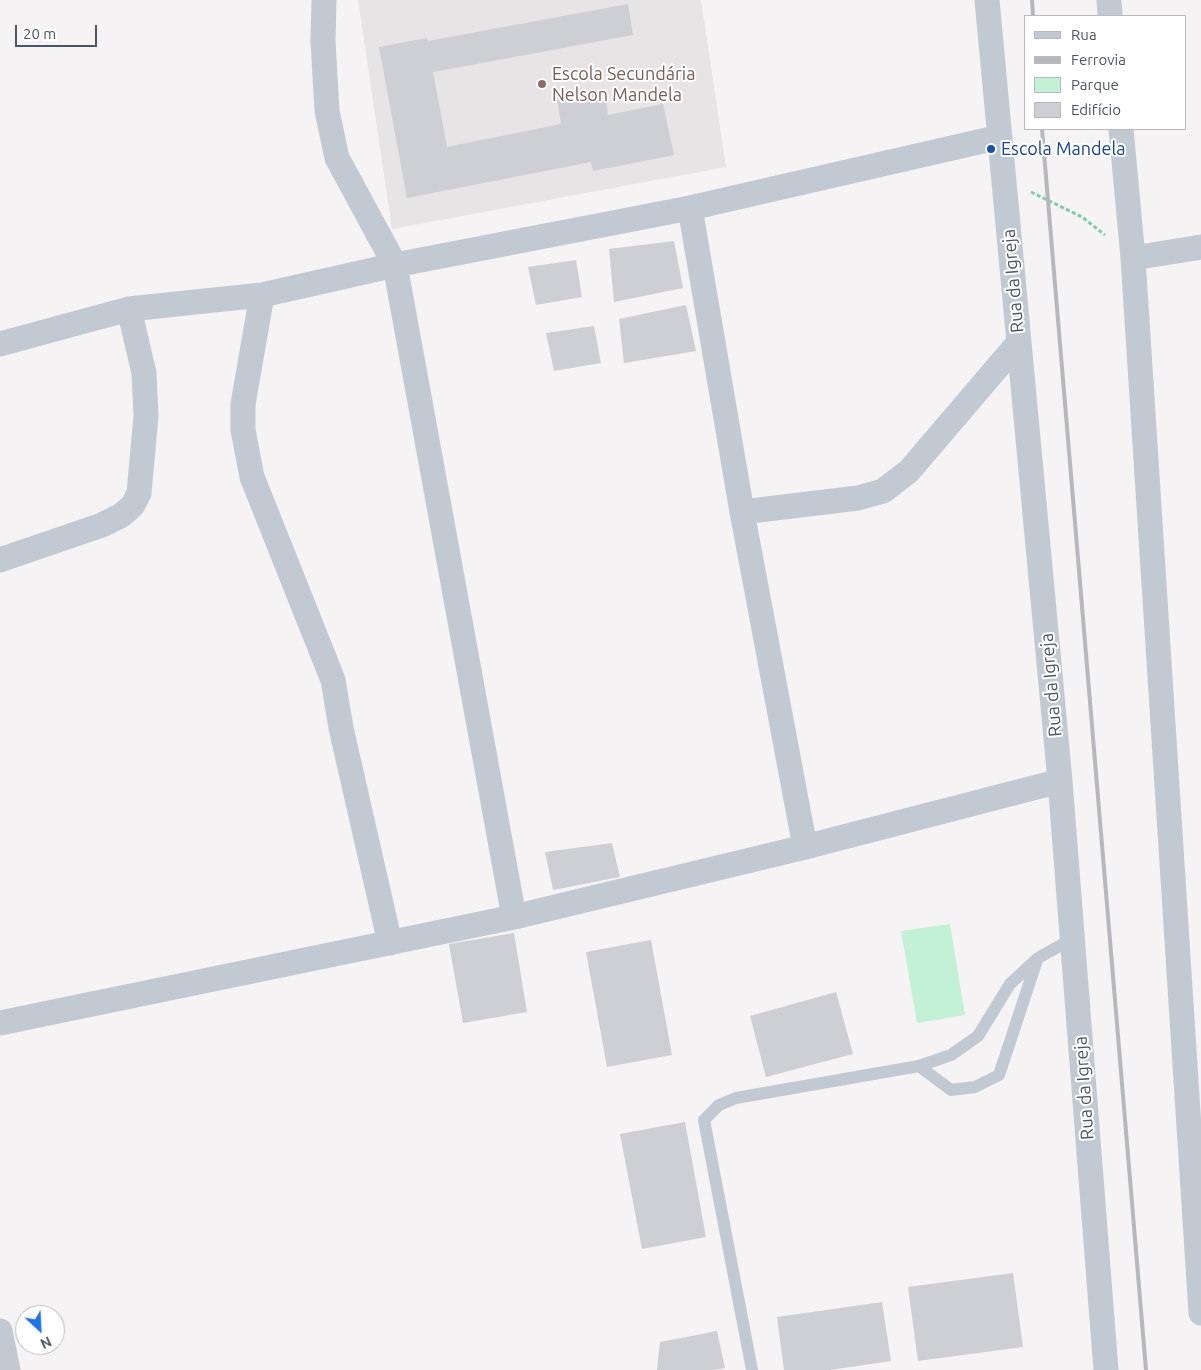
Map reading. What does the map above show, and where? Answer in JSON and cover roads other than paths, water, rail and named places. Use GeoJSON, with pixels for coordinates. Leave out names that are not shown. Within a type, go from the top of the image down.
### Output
{"type":"FeatureCollection","features":[{"type":"Feature","properties":{"kind":"street"},"geometry":{"type":"LineString","coordinates":[[324,0],[323,41],[327,111],[337,158],[395,265],[514,917]]}},
{"type":"Feature","properties":{"kind":"street","name":"Rua da Igreja"},"geometry":{"type":"LineString","coordinates":[[987,0],[1060,781],[1106,1370]]}},
{"type":"Feature","properties":{"kind":"street"},"geometry":{"type":"LineString","coordinates":[[1109,0],[1110,15]]}},
{"type":"Feature","properties":{"kind":"street"},"geometry":{"type":"LineString","coordinates":[[1121,130],[1133,258],[1201,1314]]}},
{"type":"Feature","properties":{"kind":"street"},"geometry":{"type":"LineString","coordinates":[[0,344],[129,309],[262,295],[395,265],[690,208],[1000,137]]}},
{"type":"Feature","properties":{"kind":"street"},"geometry":{"type":"LineString","coordinates":[[690,208],[742,512],[805,847]]}},
{"type":"Feature","properties":{"kind":"street"},"geometry":{"type":"LineString","coordinates":[[1133,258],[1201,247]]}},
{"type":"Feature","properties":{"kind":"street"},"geometry":{"type":"LineString","coordinates":[[262,295],[243,404],[243,430],[252,477],[333,680],[390,943]]}},
{"type":"Feature","properties":{"kind":"street"},"geometry":{"type":"LineString","coordinates":[[0,560],[102,524],[122,515],[133,505],[138,493],[146,416],[144,373],[129,309]]}},
{"type":"Feature","properties":{"kind":"street"},"geometry":{"type":"LineString","coordinates":[[742,512],[858,498],[883,491],[908,471],[1019,342]]}},
{"type":"Feature","properties":{"kind":"street"},"geometry":{"type":"LineString","coordinates":[[0,1023],[514,917],[805,847],[1060,781]]}},
{"type":"Feature","properties":{"kind":"street"},"geometry":{"type":"LineString","coordinates":[[0,1331],[8,1370]]}},
{"type":"Feature","properties":{"kind":"lane"},"geometry":{"type":"LineString","coordinates":[[752,1370],[704,1120],[719,1105],[736,1098],[919,1066],[951,1055],[978,1036],[1010,984],[1038,958],[1072,939]]}},
{"type":"Feature","properties":{"kind":"lane"},"geometry":{"type":"LineString","coordinates":[[919,1066],[952,1090],[975,1087],[999,1076],[1038,958]]}},
{"type":"Feature","properties":{"kind":"railway"},"geometry":{"type":"LineString","coordinates":[[1032,0],[1033,15]]}},
{"type":"Feature","properties":{"kind":"railway"},"geometry":{"type":"LineString","coordinates":[[1042,130],[1146,1370]]}},
{"type":"Feature","properties":{"kind":"place","name":"Escola Secundária Nelson Mandela"},"geometry":{"type":"Point","coordinates":[542,84]}},
{"type":"Feature","properties":{"kind":"place","name":"Escola Mandela"},"geometry":{"type":"Point","coordinates":[991,149]}}]}
